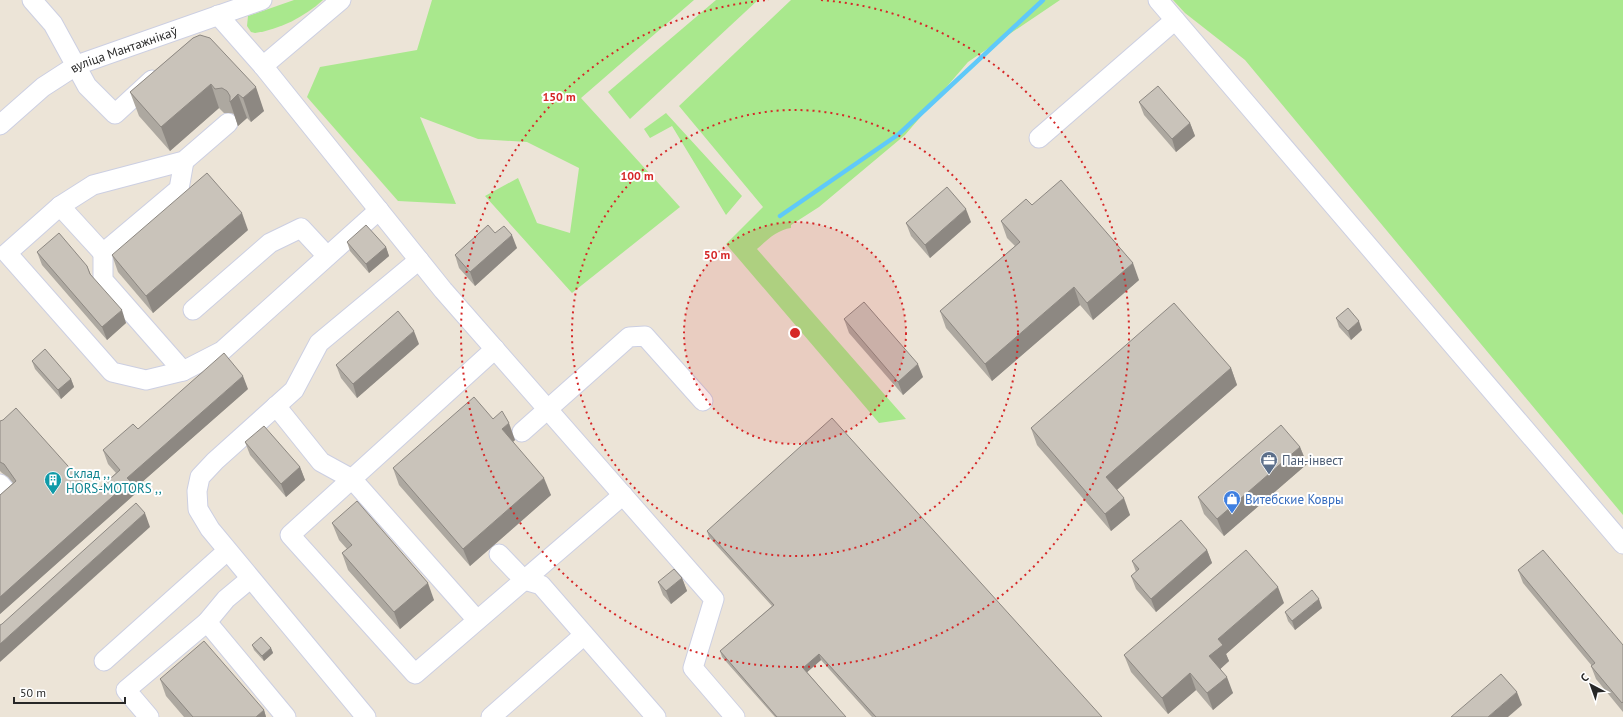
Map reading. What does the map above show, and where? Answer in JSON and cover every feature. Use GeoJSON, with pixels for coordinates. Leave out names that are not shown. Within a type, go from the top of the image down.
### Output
{"type":"FeatureCollection","features":[{"type":"Feature","properties":{"kind":"street"},"geometry":{"type":"LineString","coordinates":[[32,0],[53,24],[77,65],[87,86],[115,114],[163,69]]}},
{"type":"Feature","properties":{"kind":"street","name":"вуліца Мантажнікаў"},"geometry":{"type":"LineString","coordinates":[[0,125],[43,87],[77,65],[262,0]]}},
{"type":"Feature","properties":{"kind":"street"},"geometry":{"type":"LineString","coordinates":[[263,66],[341,0]]}},
{"type":"Feature","properties":{"kind":"street"},"geometry":{"type":"LineString","coordinates":[[1158,0],[1623,544]]}},
{"type":"Feature","properties":{"kind":"street"},"geometry":{"type":"LineString","coordinates":[[218,15],[263,66],[379,210],[495,349],[714,599],[693,668],[735,717]]}},
{"type":"Feature","properties":{"kind":"street"},"geometry":{"type":"LineString","coordinates":[[1039,138],[1175,20]]}},
{"type":"Feature","properties":{"kind":"street"},"geometry":{"type":"LineString","coordinates":[[228,123],[184,161],[93,185],[60,206],[3,253],[112,372],[146,380],[183,371],[222,351],[379,210]]}},
{"type":"Feature","properties":{"kind":"street"},"geometry":{"type":"LineString","coordinates":[[103,253],[179,189],[184,161]]}},
{"type":"Feature","properties":{"kind":"street"},"geometry":{"type":"LineString","coordinates":[[60,206],[103,253],[103,280],[183,371]]}},
{"type":"Feature","properties":{"kind":"street"},"geometry":{"type":"LineString","coordinates":[[193,310],[270,243],[301,228],[327,256]]}},
{"type":"Feature","properties":{"kind":"street"},"geometry":{"type":"LineString","coordinates":[[366,717],[250,580],[210,529],[198,509],[197,491],[200,478],[215,461],[294,390],[319,343],[420,260]]}},
{"type":"Feature","properties":{"kind":"street"},"geometry":{"type":"LineString","coordinates":[[522,432],[547,408],[629,337],[645,336],[703,401]]}},
{"type":"Feature","properties":{"kind":"street"},"geometry":{"type":"LineString","coordinates":[[495,349],[290,535],[415,674],[623,495]]}},
{"type":"Feature","properties":{"kind":"street"},"geometry":{"type":"LineString","coordinates":[[276,406],[321,462],[352,479],[477,620]]}},
{"type":"Feature","properties":{"kind":"street"},"geometry":{"type":"LineString","coordinates":[[0,484],[7,492],[0,498]]}},
{"type":"Feature","properties":{"kind":"street"},"geometry":{"type":"LineString","coordinates":[[104,661],[227,551]]}},
{"type":"Feature","properties":{"kind":"street"},"geometry":{"type":"LineString","coordinates":[[499,554],[524,580],[541,585],[656,717]]}},
{"type":"Feature","properties":{"kind":"street"},"geometry":{"type":"LineString","coordinates":[[149,717],[126,690],[207,622],[226,600],[250,580]]}},
{"type":"Feature","properties":{"kind":"street"},"geometry":{"type":"LineString","coordinates":[[207,622],[286,717]]}},
{"type":"Feature","properties":{"kind":"street"},"geometry":{"type":"LineString","coordinates":[[491,717],[584,635]]}},
{"type":"Feature","properties":{"kind":"green space"},"geometry":{"type":"Polygon","coordinates":[[[294,0],[323,0],[300,17],[274,29],[255,33],[251,32],[247,26],[248,16],[294,0]]]}},
{"type":"Feature","properties":{"kind":"green space"},"geometry":{"type":"Polygon","coordinates":[[[432,0],[694,0],[581,98],[680,207],[572,293],[485,196],[518,178],[537,223],[570,233],[579,168],[527,142],[478,139],[420,117],[456,204],[398,201],[307,97],[320,67],[417,50],[432,0]]]}},
{"type":"Feature","properties":{"kind":"green space"},"geometry":{"type":"Polygon","coordinates":[[[716,0],[758,0],[630,119],[608,92],[716,0]]]}},
{"type":"Feature","properties":{"kind":"green space"},"geometry":{"type":"Polygon","coordinates":[[[791,0],[1060,0],[968,62],[905,135],[819,207],[791,225],[791,228],[772,236],[757,249],[906,419],[879,423],[726,244],[763,207],[679,106],[791,0]]]}},
{"type":"Feature","properties":{"kind":"green space"},"geometry":{"type":"Polygon","coordinates":[[[1173,0],[1623,0],[1623,515],[1245,60],[1185,13],[1173,0]]]}},
{"type":"Feature","properties":{"kind":"green space"},"geometry":{"type":"Polygon","coordinates":[[[666,113],[742,196],[726,215],[672,126],[650,138],[644,129],[666,113]]]}},
{"type":"Feature","properties":{"kind":"building"},"geometry":{"type":"Polygon","coordinates":[[[200,35],[210,38],[256,87],[243,98],[238,94],[230,102],[230,96],[227,91],[222,88],[215,89],[211,84],[161,127],[130,92],[193,38],[200,35]]]}},
{"type":"Feature","properties":{"kind":"building"},"geometry":{"type":"Polygon","coordinates":[[[1158,86],[1190,123],[1172,139],[1139,102],[1158,86]]]}},
{"type":"Feature","properties":{"kind":"building"},"geometry":{"type":"Polygon","coordinates":[[[207,173],[242,213],[146,296],[112,255],[207,173]]]}},
{"type":"Feature","properties":{"kind":"building"},"geometry":{"type":"Polygon","coordinates":[[[1061,180],[1133,263],[1087,303],[1074,287],[985,364],[940,311],[1020,242],[1001,221],[1026,199],[1032,205],[1061,180]]]}},
{"type":"Feature","properties":{"kind":"building"},"geometry":{"type":"Polygon","coordinates":[[[947,187],[966,209],[925,245],[906,223],[947,187]]]}},
{"type":"Feature","properties":{"kind":"building"},"geometry":{"type":"Polygon","coordinates":[[[366,225],[386,247],[366,264],[347,242],[366,225]]]}},
{"type":"Feature","properties":{"kind":"building"},"geometry":{"type":"Polygon","coordinates":[[[488,225],[495,233],[504,226],[512,235],[470,272],[455,255],[488,225]]]}},
{"type":"Feature","properties":{"kind":"building"},"geometry":{"type":"Polygon","coordinates":[[[59,233],[87,266],[90,274],[122,310],[102,327],[37,252],[59,233]]]}},
{"type":"Feature","properties":{"kind":"building"},"geometry":{"type":"Polygon","coordinates":[[[864,302],[918,364],[898,382],[844,319],[864,302]]]}},
{"type":"Feature","properties":{"kind":"building"},"geometry":{"type":"Polygon","coordinates":[[[1174,303],[1231,368],[1106,477],[1124,498],[1105,514],[1031,428],[1174,303]]]}},
{"type":"Feature","properties":{"kind":"building"},"geometry":{"type":"Polygon","coordinates":[[[1348,308],[1359,321],[1348,331],[1336,318],[1348,308]]]}},
{"type":"Feature","properties":{"kind":"building"},"geometry":{"type":"Polygon","coordinates":[[[398,311],[414,331],[353,384],[336,365],[398,311]]]}},
{"type":"Feature","properties":{"kind":"building"},"geometry":{"type":"Polygon","coordinates":[[[45,349],[71,379],[58,390],[32,361],[45,349]]]}},
{"type":"Feature","properties":{"kind":"building"},"geometry":{"type":"Polygon","coordinates":[[[224,353],[243,376],[127,478],[130,481],[0,597],[0,495],[16,481],[4,464],[0,462],[0,421],[16,408],[93,494],[120,470],[103,450],[133,424],[138,429],[224,353]]]}},
{"type":"Feature","properties":{"kind":"building"},"geometry":{"type":"Polygon","coordinates":[[[474,397],[493,419],[502,411],[509,423],[502,429],[544,478],[463,549],[393,468],[474,397]]]}},
{"type":"Feature","properties":{"kind":"building"},"geometry":{"type":"Polygon","coordinates":[[[832,418],[1102,717],[876,717],[819,654],[803,668],[846,717],[777,717],[720,651],[774,605],[707,531],[832,418]]]}},
{"type":"Feature","properties":{"kind":"building"},"geometry":{"type":"Polygon","coordinates":[[[1281,425],[1300,447],[1217,519],[1198,497],[1281,425]]]}},
{"type":"Feature","properties":{"kind":"building"},"geometry":{"type":"Polygon","coordinates":[[[264,426],[300,467],[281,484],[245,442],[264,426]]]}},
{"type":"Feature","properties":{"kind":"building"},"geometry":{"type":"Polygon","coordinates":[[[357,501],[428,583],[394,612],[342,553],[352,545],[332,523],[357,501]]]}},
{"type":"Feature","properties":{"kind":"building"},"geometry":{"type":"Polygon","coordinates":[[[136,503],[145,513],[0,644],[0,625],[136,503]]]}},
{"type":"Feature","properties":{"kind":"building"},"geometry":{"type":"Polygon","coordinates":[[[1181,520],[1207,550],[1151,599],[1131,576],[1139,569],[1132,561],[1181,520]]]}},
{"type":"Feature","properties":{"kind":"building"},"geometry":{"type":"Polygon","coordinates":[[[1246,550],[1278,587],[1218,639],[1223,645],[1209,656],[1227,677],[1207,693],[1190,673],[1162,698],[1124,655],[1246,550]]]}},
{"type":"Feature","properties":{"kind":"building"},"geometry":{"type":"Polygon","coordinates":[[[1543,550],[1623,645],[1622,703],[1591,666],[1595,663],[1518,570],[1543,550]]]}},
{"type":"Feature","properties":{"kind":"building"},"geometry":{"type":"Polygon","coordinates":[[[674,569],[682,578],[666,591],[658,582],[674,569]]]}},
{"type":"Feature","properties":{"kind":"building"},"geometry":{"type":"Polygon","coordinates":[[[1312,590],[1319,599],[1292,621],[1285,612],[1312,590]]]}},
{"type":"Feature","properties":{"kind":"building"},"geometry":{"type":"Polygon","coordinates":[[[261,637],[271,648],[262,656],[252,645],[261,637]]]}},
{"type":"Feature","properties":{"kind":"building"},"geometry":{"type":"Polygon","coordinates":[[[204,641],[264,710],[256,717],[193,717],[160,679],[204,641]]]}},
{"type":"Feature","properties":{"kind":"building"},"geometry":{"type":"Polygon","coordinates":[[[1501,674],[1517,692],[1488,717],[1451,717],[1501,674]]]}},
{"type":"Feature","properties":{"kind":"waterway"},"geometry":{"type":"LineString","coordinates":[[780,216],[899,134],[1043,0]]}},
{"type":"Feature","properties":{"kind":"place","name":"Пан-інвест"},"geometry":{"type":"Point","coordinates":[1269,475]}},
{"type":"Feature","properties":{"kind":"place","name":"Склад ,, HORS-MOTORS ,,"},"geometry":{"type":"Point","coordinates":[53,495]}},
{"type":"Feature","properties":{"kind":"place","name":"Витебские Ковры"},"geometry":{"type":"Point","coordinates":[1232,514]}}]}
